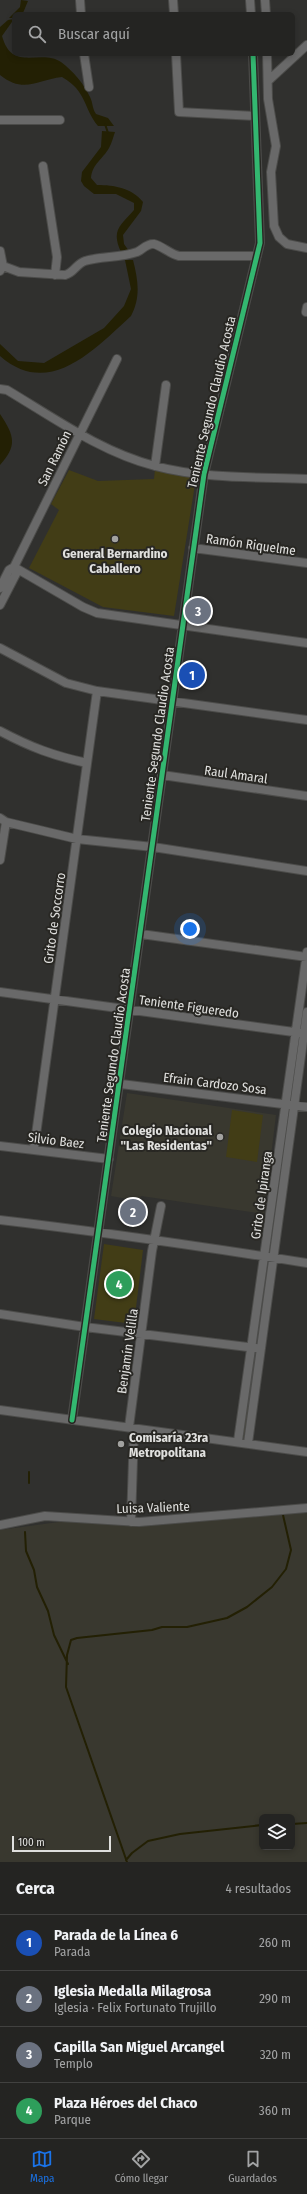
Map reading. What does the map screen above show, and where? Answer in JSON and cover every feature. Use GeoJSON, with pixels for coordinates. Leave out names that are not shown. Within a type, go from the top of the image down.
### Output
{"type":"FeatureCollection","features":[{"type":"Feature","properties":{"kind":"street"},"geometry":{"type":"LineString","coordinates":[[80,0],[80,12]]}},
{"type":"Feature","properties":{"kind":"street"},"geometry":{"type":"LineString","coordinates":[[174,0],[174,12]]}},
{"type":"Feature","properties":{"kind":"street"},"geometry":{"type":"LineString","coordinates":[[250,0],[251,12]]}},
{"type":"Feature","properties":{"kind":"street"},"geometry":{"type":"LineString","coordinates":[[265,0],[266,12]]}},
{"type":"Feature","properties":{"kind":"street"},"geometry":{"type":"LineString","coordinates":[[295,55],[307,44]]}},
{"type":"Feature","properties":{"kind":"street"},"geometry":{"type":"LineString","coordinates":[[84,56],[89,87]]}},
{"type":"Feature","properties":{"kind":"street"},"geometry":{"type":"LineString","coordinates":[[176,56],[179,112],[255,116]]}},
{"type":"Feature","properties":{"kind":"street","name":"Teniente Segundo Claudio Acosta"},"geometry":{"type":"LineString","coordinates":[[72,1420],[204,474],[260,243],[252,56]]}},
{"type":"Feature","properties":{"kind":"street"},"geometry":{"type":"LineString","coordinates":[[267,56],[269,80],[268,99],[276,146],[271,172],[274,226],[279,237],[287,244],[307,248]]}},
{"type":"Feature","properties":{"kind":"street"},"geometry":{"type":"LineString","coordinates":[[269,80],[294,56]]}},
{"type":"Feature","properties":{"kind":"street"},"geometry":{"type":"LineString","coordinates":[[254,100],[268,99]]}},
{"type":"Feature","properties":{"kind":"street"},"geometry":{"type":"LineString","coordinates":[[0,120],[60,120]]}},
{"type":"Feature","properties":{"kind":"street"},"geometry":{"type":"LineString","coordinates":[[42,166],[57,257],[55,275]]}},
{"type":"Feature","properties":{"kind":"street"},"geometry":{"type":"LineString","coordinates":[[0,252],[2,268],[19,272],[55,275],[72,274],[84,261],[120,256],[154,244],[179,256],[257,256]]}},
{"type":"Feature","properties":{"kind":"street","name":"San Ramón"},"geometry":{"type":"LineString","coordinates":[[0,588],[9,570],[14,567],[117,359]]}},
{"type":"Feature","properties":{"kind":"street"},"geometry":{"type":"LineString","coordinates":[[155,466],[166,385]]}},
{"type":"Feature","properties":{"kind":"street"},"geometry":{"type":"LineString","coordinates":[[0,389],[7,390],[79,434],[155,466],[204,474],[307,479]]}},
{"type":"Feature","properties":{"kind":"street","name":"Ramón Riquelme"},"geometry":{"type":"LineString","coordinates":[[193,548],[307,564]]}},
{"type":"Feature","properties":{"kind":"street"},"geometry":{"type":"LineString","coordinates":[[14,567],[83,607],[97,613],[307,643]]}},
{"type":"Feature","properties":{"kind":"street","name":"San Ramón"},"geometry":{"type":"LineString","coordinates":[[0,605],[16,574],[14,567]]}},
{"type":"Feature","properties":{"kind":"street"},"geometry":{"type":"LineString","coordinates":[[0,648],[66,683],[97,691],[172,700],[307,720]]}},
{"type":"Feature","properties":{"kind":"street","name":"Grito de Soccorro"},"geometry":{"type":"LineString","coordinates":[[34,1149],[97,691]]}},
{"type":"Feature","properties":{"kind":"street"},"geometry":{"type":"LineString","coordinates":[[0,731],[42,751],[87,763]]}},
{"type":"Feature","properties":{"kind":"street","name":"Raul Amaral"},"geometry":{"type":"LineString","coordinates":[[162,775],[307,796]]}},
{"type":"Feature","properties":{"kind":"street"},"geometry":{"type":"LineString","coordinates":[[0,860],[3,820],[77,840],[152,847],[307,871]]}},
{"type":"Feature","properties":{"kind":"street"},"geometry":{"type":"LineString","coordinates":[[141,934],[307,955]]}},
{"type":"Feature","properties":{"kind":"street","name":"Grito de Ipiranga"},"geometry":{"type":"LineString","coordinates":[[248,1443],[273,1258],[290,1105],[300,1033],[307,955]]}},
{"type":"Feature","properties":{"kind":"street","name":"Teniente Figueredo"},"geometry":{"type":"LineString","coordinates":[[0,992],[300,1033]]}},
{"type":"Feature","properties":{"kind":"street","name":"Grito de Ipiranga"},"geometry":{"type":"LineString","coordinates":[[300,1033],[307,1012]]}},
{"type":"Feature","properties":{"kind":"street","name":"Efrain Cardozo Sosa"},"geometry":{"type":"LineString","coordinates":[[120,1084],[307,1107]]}},
{"type":"Feature","properties":{"kind":"street","name":"Grito de Ipiranga"},"geometry":{"type":"LineString","coordinates":[[238,1441],[264,1256],[290,1105]]}},
{"type":"Feature","properties":{"kind":"street","name":"Silvio Baez"},"geometry":{"type":"LineString","coordinates":[[0,1146],[109,1159]]}},
{"type":"Feature","properties":{"kind":"street","name":"Benjamín Velilla"},"geometry":{"type":"LineString","coordinates":[[131,1522],[131,1428],[154,1241],[161,1206]]}},
{"type":"Feature","properties":{"kind":"street"},"geometry":{"type":"LineString","coordinates":[[0,1220],[99,1231],[154,1241],[307,1263]]}},
{"type":"Feature","properties":{"kind":"street"},"geometry":{"type":"LineString","coordinates":[[0,1314],[85,1327],[261,1348]]}},
{"type":"Feature","properties":{"kind":"street"},"geometry":{"type":"LineString","coordinates":[[0,1410],[238,1441],[307,1452]]}},
{"type":"Feature","properties":{"kind":"street","name":"Luisa Valiente"},"geometry":{"type":"LineString","coordinates":[[0,1525],[44,1516],[131,1522],[307,1508]]}},
{"type":"Feature","properties":{"kind":"shaded area"},"geometry":{"type":"Polygon","coordinates":[[[21,0],[28,1],[23,12],[15,12],[20,7],[21,0]]]}},
{"type":"Feature","properties":{"kind":"shaded area"},"geometry":{"type":"Polygon","coordinates":[[[12,19],[12,22],[2,36],[7,47],[12,53],[12,56],[28,58],[45,57],[53,58],[61,62],[85,87],[96,114],[108,118],[114,126],[98,126],[76,88],[62,77],[24,85],[16,84],[0,75],[0,27],[8,20],[12,19]]]}},
{"type":"Feature","properties":{"kind":"shaded area"},"geometry":{"type":"Polygon","coordinates":[[[102,131],[115,132],[107,152],[93,169],[91,178],[97,185],[128,190],[139,197],[143,202],[141,211],[123,235],[124,244],[129,251],[121,252],[118,245],[117,233],[118,229],[134,210],[134,203],[116,194],[94,194],[84,186],[81,181],[82,172],[101,147],[102,131]]]}},
{"type":"Feature","properties":{"kind":"shaded area"},"geometry":{"type":"Polygon","coordinates":[[[125,260],[133,260],[138,288],[136,302],[131,316],[102,343],[70,365],[53,371],[36,373],[18,368],[0,356],[0,344],[18,361],[44,363],[104,328],[124,306],[131,289],[125,260]]]}},
{"type":"Feature","properties":{"kind":"shaded area"},"geometry":{"type":"Polygon","coordinates":[[[0,414],[11,434],[12,446],[10,452],[0,465],[0,414]]]}},
{"type":"Feature","properties":{"kind":"shaded area","name":"General Bernardino Caballero"},"geometry":{"type":"Polygon","coordinates":[[[155,469],[196,478],[174,616],[103,607],[29,568],[59,510],[51,504],[69,470],[98,481],[154,479],[155,469]]]}},
{"type":"Feature","properties":{"kind":"shaded area"},"geometry":{"type":"Polygon","coordinates":[[[127,1093],[276,1115],[264,1214],[141,1196],[139,1201],[111,1196],[127,1093]]]}},
{"type":"Feature","properties":{"kind":"shaded area"},"geometry":{"type":"Polygon","coordinates":[[[232,1110],[263,1115],[257,1162],[226,1157],[232,1110]]]}},
{"type":"Feature","properties":{"kind":"shaded area"},"geometry":{"type":"Polygon","coordinates":[[[289,1116],[270,1249],[269,1248],[289,1116]]]}},
{"type":"Feature","properties":{"kind":"shaded area"},"geometry":{"type":"Polygon","coordinates":[[[104,1244],[143,1250],[134,1324],[94,1319],[104,1244]]]}},
{"type":"Feature","properties":{"kind":"shaded area"},"geometry":{"type":"Polygon","coordinates":[[[268,1265],[258,1342],[257,1343],[267,1266],[268,1265]]]}},
{"type":"Feature","properties":{"kind":"shaded area"},"geometry":{"type":"Polygon","coordinates":[[[254,1356],[256,1357],[244,1438],[243,1437],[254,1356]]]}},
{"type":"Feature","properties":{"kind":"shaded area"},"geometry":{"type":"Polygon","coordinates":[[[307,1511],[307,1862],[0,1862],[0,1530],[66,1521],[140,1525],[307,1511]]]}},
{"type":"Feature","properties":{"kind":"waterway"},"geometry":{"type":"LineString","coordinates":[[105,124],[108,133]]}},
{"type":"Feature","properties":{"kind":"waterway"},"geometry":{"type":"LineString","coordinates":[[29,1472],[29,1483]]}},
{"type":"Feature","properties":{"kind":"waterway"},"geometry":{"type":"LineString","coordinates":[[127,1862],[66,1687],[67,1655],[71,1640],[77,1638],[152,1630],[162,1627],[187,1627],[227,1618],[247,1607],[272,1587],[286,1569],[291,1550],[283,1515]]}},
{"type":"Feature","properties":{"kind":"waterway"},"geometry":{"type":"LineString","coordinates":[[25,1532],[26,1551],[34,1570],[37,1587],[48,1611],[54,1635],[68,1664]]}},
{"type":"Feature","properties":{"kind":"waterway"},"geometry":{"type":"LineString","coordinates":[[295,1824],[307,1823]]}},
{"type":"Feature","properties":{"kind":"waterway"},"geometry":{"type":"LineString","coordinates":[[126,1860],[132,1853],[148,1841],[180,1834],[259,1825]]}},
{"type":"Feature","properties":{"kind":"cycle path"},"geometry":{"type":"LineString","coordinates":[[72,1420],[204,474],[260,243],[253,56]]}},
{"type":"Feature","properties":{"kind":"place","name":"General Bernardino Caballero"},"geometry":{"type":"Point","coordinates":[115,539]}},
{"type":"Feature","properties":{"kind":"place","name":"Capilla San Miguel Arcangel"},"geometry":{"type":"Point","coordinates":[198,611]}},
{"type":"Feature","properties":{"kind":"place","name":"Parada de la Línea 6"},"geometry":{"type":"Point","coordinates":[192,675]}},
{"type":"Feature","properties":{"kind":"place","name":"Colegio Nacional \"Las Residentas\""},"geometry":{"type":"Point","coordinates":[220,1137]}},
{"type":"Feature","properties":{"kind":"place","name":"Iglesia Medalla Milagrosa"},"geometry":{"type":"Point","coordinates":[133,1212]}},
{"type":"Feature","properties":{"kind":"place","name":"Plaza Héroes del Chaco"},"geometry":{"type":"Point","coordinates":[119,1284]}},
{"type":"Feature","properties":{"kind":"place","name":"Comisaría 23ra Metropolitana"},"geometry":{"type":"Point","coordinates":[121,1444]}}]}
